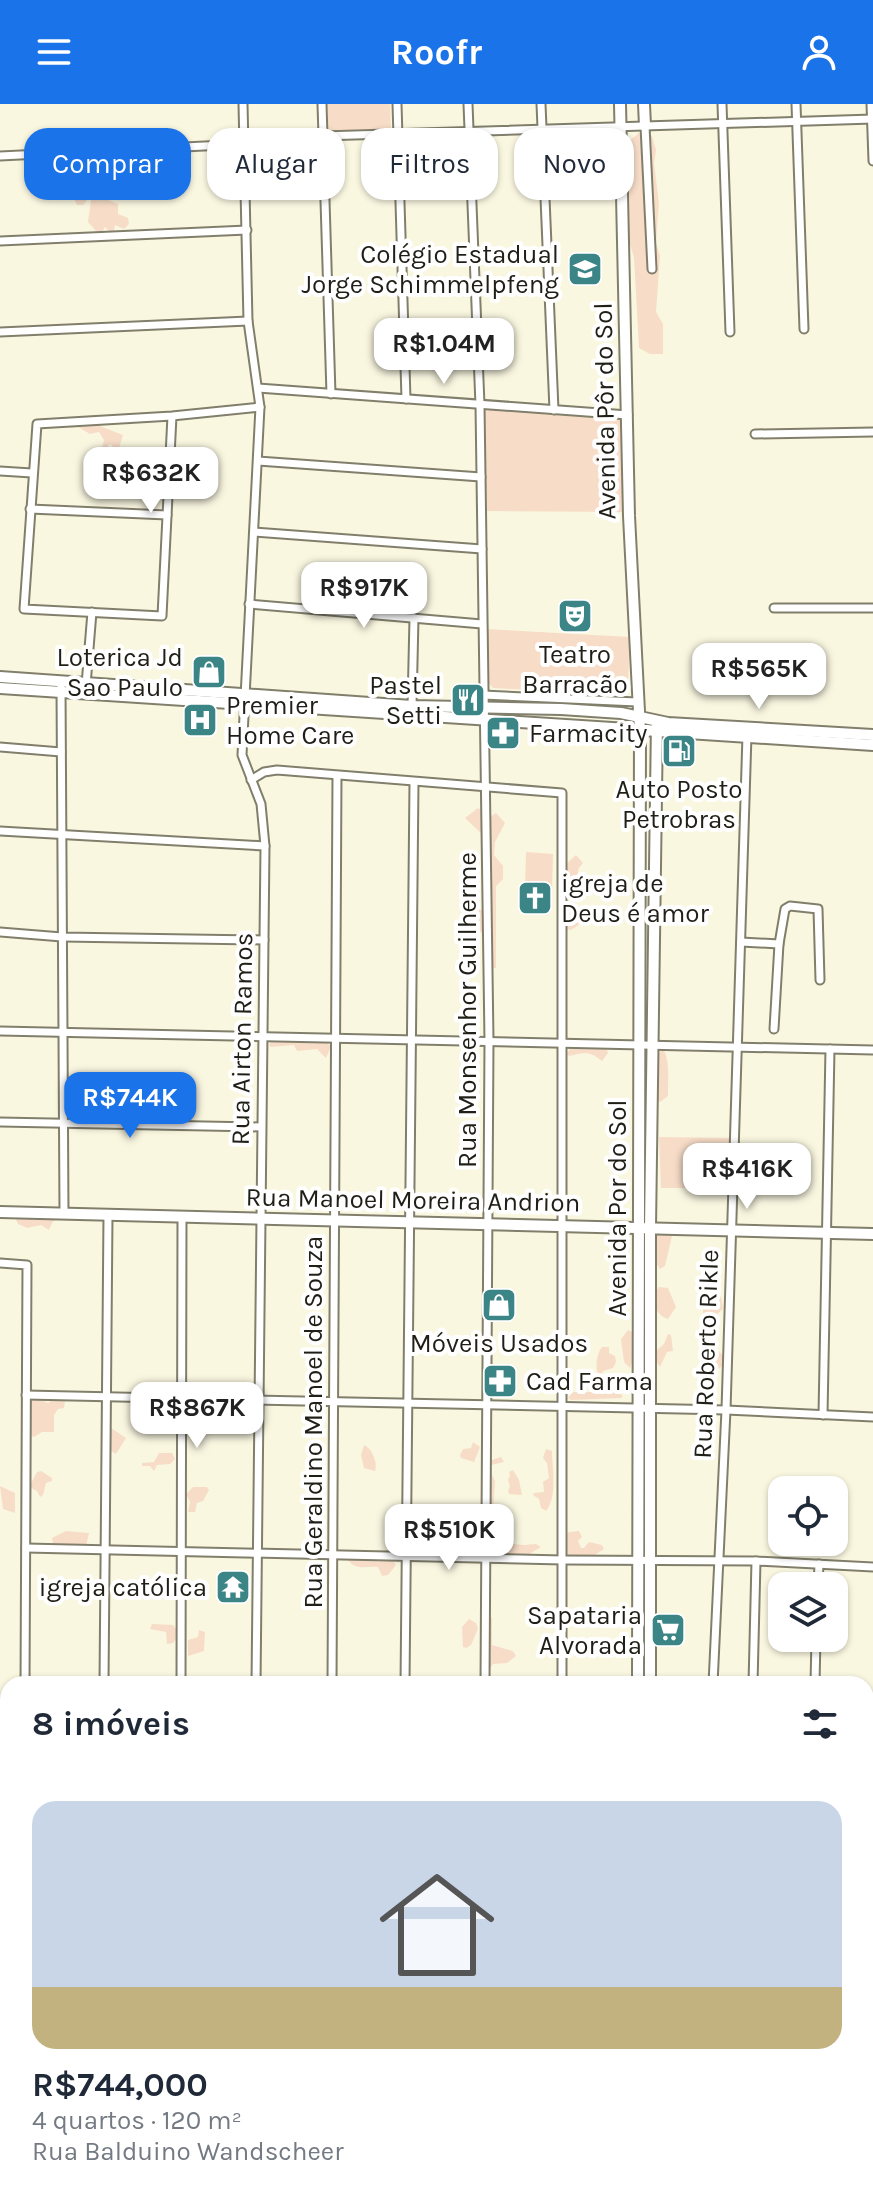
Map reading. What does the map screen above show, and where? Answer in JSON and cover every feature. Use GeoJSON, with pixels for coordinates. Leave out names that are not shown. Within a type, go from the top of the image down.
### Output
{"type":"FeatureCollection","features":[{"type":"Feature","properties":{"kind":"street","name":"Rua Airton Ramos"},"geometry":{"type":"LineString","coordinates":[[243,104],[244,128]]}},
{"type":"Feature","properties":{"kind":"street"},"geometry":{"type":"LineString","coordinates":[[322,104],[322,128]]}},
{"type":"Feature","properties":{"kind":"street"},"geometry":{"type":"LineString","coordinates":[[397,104],[397,128]]}},
{"type":"Feature","properties":{"kind":"street","name":"Rua Monsenhor Guilherme"},"geometry":{"type":"LineString","coordinates":[[468,104],[469,128]]}},
{"type":"Feature","properties":{"kind":"street"},"geometry":{"type":"LineString","coordinates":[[541,104],[542,128]]}},
{"type":"Feature","properties":{"kind":"street","name":"Avenida Pôr do Sol"},"geometry":{"type":"LineString","coordinates":[[620,104],[640,731]]}},
{"type":"Feature","properties":{"kind":"street"},"geometry":{"type":"LineString","coordinates":[[644,104],[652,269]]}},
{"type":"Feature","properties":{"kind":"street"},"geometry":{"type":"LineString","coordinates":[[722,104],[730,332]]}},
{"type":"Feature","properties":{"kind":"street"},"geometry":{"type":"LineString","coordinates":[[796,104],[804,329]]}},
{"type":"Feature","properties":{"kind":"street"},"geometry":{"type":"LineString","coordinates":[[871,104],[873,161]]}},
{"type":"Feature","properties":{"kind":"street"},"geometry":{"type":"LineString","coordinates":[[582,128],[872,119]]}},
{"type":"Feature","properties":{"kind":"street"},"geometry":{"type":"LineString","coordinates":[[0,156],[207,146]]}},
{"type":"Feature","properties":{"kind":"street","name":"Rua Airton Ramos"},"geometry":{"type":"LineString","coordinates":[[246,200],[248,321],[260,407],[242,755],[261,804],[265,846],[256,1676]]}},
{"type":"Feature","properties":{"kind":"street"},"geometry":{"type":"LineString","coordinates":[[324,200],[331,394]]}},
{"type":"Feature","properties":{"kind":"street"},"geometry":{"type":"LineString","coordinates":[[399,200],[406,399]]}},
{"type":"Feature","properties":{"kind":"street","name":"Rua Monsenhor Guilherme"},"geometry":{"type":"LineString","coordinates":[[472,200],[480,405],[489,1041],[485,1676]]}},
{"type":"Feature","properties":{"kind":"street"},"geometry":{"type":"LineString","coordinates":[[545,200],[554,410]]}},
{"type":"Feature","properties":{"kind":"street"},"geometry":{"type":"LineString","coordinates":[[0,241],[247,230]]}},
{"type":"Feature","properties":{"kind":"street"},"geometry":{"type":"LineString","coordinates":[[0,332],[248,321]]}},
{"type":"Feature","properties":{"kind":"street"},"geometry":{"type":"LineString","coordinates":[[258,388],[628,415]]}},
{"type":"Feature","properties":{"kind":"street"},"geometry":{"type":"LineString","coordinates":[[172,416],[162,616],[24,609],[37,424],[260,407]]}},
{"type":"Feature","properties":{"kind":"street"},"geometry":{"type":"LineString","coordinates":[[755,434],[873,432]]}},
{"type":"Feature","properties":{"kind":"street"},"geometry":{"type":"LineString","coordinates":[[258,461],[481,477]]}},
{"type":"Feature","properties":{"kind":"street"},"geometry":{"type":"LineString","coordinates":[[0,471],[32,473]]}},
{"type":"Feature","properties":{"kind":"street"},"geometry":{"type":"LineString","coordinates":[[30,509],[167,515]]}},
{"type":"Feature","properties":{"kind":"street"},"geometry":{"type":"LineString","coordinates":[[254,532],[482,549]]}},
{"type":"Feature","properties":{"kind":"street"},"geometry":{"type":"LineString","coordinates":[[249,604],[482,624]]}},
{"type":"Feature","properties":{"kind":"street"},"geometry":{"type":"LineString","coordinates":[[774,608],[873,608]]}},
{"type":"Feature","properties":{"kind":"street"},"geometry":{"type":"LineString","coordinates":[[85,689],[92,612]]}},
{"type":"Feature","properties":{"kind":"street"},"geometry":{"type":"LineString","coordinates":[[412,706],[414,618]]}},
{"type":"Feature","properties":{"kind":"street"},"geometry":{"type":"LineString","coordinates":[[0,677],[85,689],[412,706],[483,700],[637,702]]}},
{"type":"Feature","properties":{"kind":"street"},"geometry":{"type":"LineString","coordinates":[[0,688],[61,687]]}},
{"type":"Feature","properties":{"kind":"street"},"geometry":{"type":"LineString","coordinates":[[61,687],[64,1213]]}},
{"type":"Feature","properties":{"kind":"street"},"geometry":{"type":"LineString","coordinates":[[244,698],[640,731],[657,727],[873,735]]}},
{"type":"Feature","properties":{"kind":"street"},"geometry":{"type":"LineString","coordinates":[[483,700],[639,717],[657,727]]}},
{"type":"Feature","properties":{"kind":"street","name":"Avenida Por do Sol"},"geometry":{"type":"LineString","coordinates":[[644,1228],[652,1047],[657,727]]}},
{"type":"Feature","properties":{"kind":"street","name":"Avenida Por do Sol"},"geometry":{"type":"LineString","coordinates":[[640,731],[639,1046],[650,1676]]}},
{"type":"Feature","properties":{"kind":"street"},"geometry":{"type":"LineString","coordinates":[[747,732],[873,745]]}},
{"type":"Feature","properties":{"kind":"street","name":"Rua Roberto Rikle"},"geometry":{"type":"LineString","coordinates":[[713,1676],[726,1410],[747,732]]}},
{"type":"Feature","properties":{"kind":"street"},"geometry":{"type":"LineString","coordinates":[[0,747],[61,752]]}},
{"type":"Feature","properties":{"kind":"street"},"geometry":{"type":"LineString","coordinates":[[251,780],[264,772],[277,770],[562,793],[562,1676]]}},
{"type":"Feature","properties":{"kind":"street","name":"Rua Geraldino Manoel de Souza"},"geometry":{"type":"LineString","coordinates":[[332,1676],[337,776]]}},
{"type":"Feature","properties":{"kind":"street"},"geometry":{"type":"LineString","coordinates":[[405,1676],[414,782]]}},
{"type":"Feature","properties":{"kind":"street"},"geometry":{"type":"LineString","coordinates":[[0,831],[265,846]]}},
{"type":"Feature","properties":{"kind":"street"},"geometry":{"type":"LineString","coordinates":[[774,1029],[779,944],[785,909],[790,906],[818,909],[820,980]]}},
{"type":"Feature","properties":{"kind":"street"},"geometry":{"type":"LineString","coordinates":[[0,932],[62,937],[264,940]]}},
{"type":"Feature","properties":{"kind":"street"},"geometry":{"type":"LineString","coordinates":[[741,942],[779,944]]}},
{"type":"Feature","properties":{"kind":"street"},"geometry":{"type":"LineString","coordinates":[[0,1031],[873,1050]]}},
{"type":"Feature","properties":{"kind":"street"},"geometry":{"type":"LineString","coordinates":[[823,1415],[830,1049]]}},
{"type":"Feature","properties":{"kind":"street"},"geometry":{"type":"LineString","coordinates":[[0,1122],[261,1127]]}},
{"type":"Feature","properties":{"kind":"street","name":"Rua Manoel Moreira Andrion"},"geometry":{"type":"LineString","coordinates":[[0,1212],[873,1234]]}},
{"type":"Feature","properties":{"kind":"street"},"geometry":{"type":"LineString","coordinates":[[104,1676],[108,1215]]}},
{"type":"Feature","properties":{"kind":"street"},"geometry":{"type":"LineString","coordinates":[[181,1676],[182,1217]]}},
{"type":"Feature","properties":{"kind":"street"},"geometry":{"type":"LineString","coordinates":[[0,1263],[27,1265],[25,1676]]}},
{"type":"Feature","properties":{"kind":"street"},"geometry":{"type":"LineString","coordinates":[[26,1395],[726,1410],[873,1417]]}},
{"type":"Feature","properties":{"kind":"street","name":"Avenida Por do Sol"},"geometry":{"type":"LineString","coordinates":[[638,1676],[638,1560],[644,1408]]}},
{"type":"Feature","properties":{"kind":"street"},"geometry":{"type":"LineString","coordinates":[[26,1548],[563,1560],[756,1561],[873,1567]]}},
{"type":"Feature","properties":{"kind":"street"},"geometry":{"type":"LineString","coordinates":[[753,1676],[756,1561]]}},
{"type":"Feature","properties":{"kind":"street"},"geometry":{"type":"LineString","coordinates":[[819,1564],[819,1572]]}},
{"type":"Feature","properties":{"kind":"street"},"geometry":{"type":"LineString","coordinates":[[815,1676],[816,1652]]}},
{"type":"Feature","properties":{"kind":"shaded area"},"geometry":{"type":"Polygon","coordinates":[[[327,104],[390,104],[391,128],[345,130],[345,128],[328,128],[327,104]]]}},
{"type":"Feature","properties":{"kind":"shaded area"},"geometry":{"type":"Polygon","coordinates":[[[639,133],[652,136],[656,150],[654,163],[659,203],[656,243],[660,256],[656,312],[663,324],[663,354],[650,354],[639,348],[634,258],[623,219],[622,200],[634,200],[634,137],[639,133]]]}},
{"type":"Feature","properties":{"kind":"shaded area"},"geometry":{"type":"Polygon","coordinates":[[[75,200],[87,200],[83,205],[77,205],[75,200]]]}},
{"type":"Feature","properties":{"kind":"shaded area"},"geometry":{"type":"Polygon","coordinates":[[[91,200],[108,200],[118,204],[118,214],[128,218],[129,224],[124,229],[115,225],[111,233],[105,227],[102,232],[96,231],[88,222],[91,200]]]}},
{"type":"Feature","properties":{"kind":"shaded area"},"geometry":{"type":"Polygon","coordinates":[[[485,408],[622,418],[624,512],[486,511],[485,408]]]}},
{"type":"Feature","properties":{"kind":"shaded area"},"geometry":{"type":"Polygon","coordinates":[[[67,423],[92,423],[123,435],[119,448],[124,457],[123,464],[117,461],[112,445],[109,444],[104,456],[101,453],[104,440],[99,432],[90,434],[78,427],[71,428],[67,423]]]}},
{"type":"Feature","properties":{"kind":"shaded area"},"geometry":{"type":"Polygon","coordinates":[[[486,629],[630,637],[628,686],[616,695],[493,688],[488,682],[486,629]]]}},
{"type":"Feature","properties":{"kind":"shaded area"},"geometry":{"type":"Polygon","coordinates":[[[478,808],[490,817],[496,813],[505,823],[495,842],[494,855],[503,866],[503,879],[496,886],[496,968],[484,968],[485,936],[471,922],[471,909],[482,910],[483,835],[465,818],[478,808]]]}},
{"type":"Feature","properties":{"kind":"shaded area"},"geometry":{"type":"Polygon","coordinates":[[[526,852],[553,854],[552,892],[525,888],[526,852]]]}},
{"type":"Feature","properties":{"kind":"shaded area"},"geometry":{"type":"Polygon","coordinates":[[[576,855],[583,863],[572,897],[581,912],[577,917],[581,923],[571,930],[562,928],[563,867],[576,855]]]}},
{"type":"Feature","properties":{"kind":"shaded area"},"geometry":{"type":"Polygon","coordinates":[[[272,1040],[326,1042],[331,1046],[326,1058],[317,1049],[297,1051],[294,1045],[271,1047],[272,1040]]]}},
{"type":"Feature","properties":{"kind":"shaded area"},"geometry":{"type":"Polygon","coordinates":[[[601,1046],[608,1053],[602,1061],[587,1053],[567,1054],[570,1048],[601,1046]]]}},
{"type":"Feature","properties":{"kind":"shaded area"},"geometry":{"type":"Polygon","coordinates":[[[664,1051],[667,1061],[668,1096],[660,1102],[657,1101],[656,1055],[664,1051]]]}},
{"type":"Feature","properties":{"kind":"shaded area"},"geometry":{"type":"Polygon","coordinates":[[[659,1137],[729,1138],[727,1188],[661,1188],[659,1137]]]}},
{"type":"Feature","properties":{"kind":"shaded area"},"geometry":{"type":"Polygon","coordinates":[[[14,1215],[60,1216],[60,1219],[53,1221],[49,1230],[41,1225],[27,1228],[18,1224],[14,1215]]]}},
{"type":"Feature","properties":{"kind":"shaded area"},"geometry":{"type":"Polygon","coordinates":[[[673,1232],[665,1266],[660,1269],[655,1261],[654,1233],[673,1232]]]}},
{"type":"Feature","properties":{"kind":"shaded area"},"geometry":{"type":"Polygon","coordinates":[[[659,1287],[668,1288],[676,1307],[668,1319],[659,1314],[655,1306],[659,1287]]]}},
{"type":"Feature","properties":{"kind":"shaded area"},"geometry":{"type":"Polygon","coordinates":[[[714,1295],[721,1296],[723,1309],[716,1315],[703,1317],[703,1306],[709,1304],[714,1295]]]}},
{"type":"Feature","properties":{"kind":"shaded area"},"geometry":{"type":"Polygon","coordinates":[[[628,1330],[634,1333],[630,1368],[624,1362],[621,1339],[628,1330]]]}},
{"type":"Feature","properties":{"kind":"shaded area"},"geometry":{"type":"Polygon","coordinates":[[[668,1334],[671,1335],[673,1351],[667,1352],[660,1367],[655,1360],[656,1351],[664,1344],[668,1334]]]}},
{"type":"Feature","properties":{"kind":"shaded area"},"geometry":{"type":"Polygon","coordinates":[[[602,1347],[609,1347],[609,1353],[615,1356],[616,1362],[613,1368],[603,1371],[601,1377],[597,1363],[602,1347]]]}},
{"type":"Feature","properties":{"kind":"shaded area"},"geometry":{"type":"Polygon","coordinates":[[[710,1350],[718,1350],[724,1360],[718,1370],[710,1370],[704,1364],[704,1356],[710,1350]]]}},
{"type":"Feature","properties":{"kind":"shaded area"},"geometry":{"type":"Polygon","coordinates":[[[573,1392],[616,1392],[622,1398],[571,1400],[568,1398],[573,1392]]]}},
{"type":"Feature","properties":{"kind":"shaded area"},"geometry":{"type":"Polygon","coordinates":[[[29,1399],[48,1403],[54,1399],[65,1401],[64,1408],[58,1409],[54,1415],[54,1432],[42,1432],[34,1437],[29,1435],[29,1399]]]}},
{"type":"Feature","properties":{"kind":"shaded area"},"geometry":{"type":"Polygon","coordinates":[[[167,1400],[174,1410],[171,1415],[129,1405],[134,1401],[167,1400]]]}},
{"type":"Feature","properties":{"kind":"shaded area"},"geometry":{"type":"Polygon","coordinates":[[[111,1428],[126,1438],[116,1454],[108,1449],[111,1428]]]}},
{"type":"Feature","properties":{"kind":"shaded area"},"geometry":{"type":"Polygon","coordinates":[[[473,1442],[480,1447],[474,1462],[460,1455],[463,1449],[471,1448],[473,1442]]]}},
{"type":"Feature","properties":{"kind":"shaded area"},"geometry":{"type":"Polygon","coordinates":[[[364,1445],[374,1456],[375,1471],[364,1468],[361,1455],[364,1445]]]}},
{"type":"Feature","properties":{"kind":"shaded area"},"geometry":{"type":"Polygon","coordinates":[[[546,1449],[552,1451],[554,1482],[546,1511],[533,1495],[544,1492],[543,1482],[549,1478],[543,1458],[546,1449]]]}},
{"type":"Feature","properties":{"kind":"shaded area"},"geometry":{"type":"Polygon","coordinates":[[[159,1453],[172,1453],[175,1459],[170,1464],[157,1465],[154,1471],[150,1466],[142,1466],[142,1463],[154,1462],[159,1453]]]}},
{"type":"Feature","properties":{"kind":"shaded area"},"geometry":{"type":"Polygon","coordinates":[[[501,1457],[504,1462],[491,1465],[495,1481],[493,1515],[490,1517],[487,1516],[489,1461],[501,1457]]]}},
{"type":"Feature","properties":{"kind":"shaded area"},"geometry":{"type":"Polygon","coordinates":[[[513,1470],[522,1495],[509,1494],[509,1472],[513,1470]]]}},
{"type":"Feature","properties":{"kind":"shaded area"},"geometry":{"type":"Polygon","coordinates":[[[41,1471],[52,1481],[46,1483],[40,1497],[37,1491],[29,1487],[37,1472],[41,1471]]]}},
{"type":"Feature","properties":{"kind":"shaded area"},"geometry":{"type":"Polygon","coordinates":[[[0,1486],[15,1493],[15,1513],[3,1509],[0,1486]]]}},
{"type":"Feature","properties":{"kind":"shaded area"},"geometry":{"type":"Polygon","coordinates":[[[193,1487],[207,1487],[209,1490],[203,1501],[197,1503],[195,1512],[188,1512],[190,1502],[186,1494],[193,1487]]]}},
{"type":"Feature","properties":{"kind":"shaded area"},"geometry":{"type":"Polygon","coordinates":[[[66,1531],[89,1533],[86,1546],[53,1544],[52,1538],[66,1531]]]}},
{"type":"Feature","properties":{"kind":"shaded area"},"geometry":{"type":"Polygon","coordinates":[[[579,1531],[581,1548],[589,1542],[602,1545],[604,1549],[590,1558],[567,1559],[565,1535],[579,1531]]]}},
{"type":"Feature","properties":{"kind":"shaded area"},"geometry":{"type":"Polygon","coordinates":[[[488,1538],[492,1542],[536,1544],[541,1547],[526,1556],[502,1552],[489,1554],[488,1538]]]}},
{"type":"Feature","properties":{"kind":"shaded area"},"geometry":{"type":"Polygon","coordinates":[[[350,1556],[373,1558],[378,1562],[390,1558],[396,1565],[388,1575],[382,1576],[378,1567],[354,1565],[347,1559],[350,1556]]]}},
{"type":"Feature","properties":{"kind":"shaded area"},"geometry":{"type":"Polygon","coordinates":[[[488,1616],[492,1618],[492,1645],[513,1651],[516,1656],[507,1663],[493,1664],[489,1670],[488,1616]]]}},
{"type":"Feature","properties":{"kind":"shaded area"},"geometry":{"type":"Polygon","coordinates":[[[469,1619],[476,1623],[478,1629],[471,1645],[466,1648],[463,1647],[462,1627],[469,1619]]]}},
{"type":"Feature","properties":{"kind":"shaded area"},"geometry":{"type":"Polygon","coordinates":[[[152,1624],[173,1625],[178,1637],[167,1644],[166,1632],[150,1629],[152,1624]]]}},
{"type":"Feature","properties":{"kind":"shaded area"},"geometry":{"type":"Polygon","coordinates":[[[199,1630],[205,1632],[204,1651],[188,1656],[188,1640],[198,1637],[199,1630]]]}},
{"type":"Feature","properties":{"kind":"place","name":"Colégio Estadual Jorge Schimmelpfeng"},"geometry":{"type":"Point","coordinates":[585,269]}},
{"type":"Feature","properties":{"kind":"place","name":"Teatro Barracão"},"geometry":{"type":"Point","coordinates":[575,616]}},
{"type":"Feature","properties":{"kind":"place","name":"Loterica Jd Sao Paulo"},"geometry":{"type":"Point","coordinates":[209,672]}},
{"type":"Feature","properties":{"kind":"place","name":"Pastel Setti"},"geometry":{"type":"Point","coordinates":[468,700]}},
{"type":"Feature","properties":{"kind":"place","name":"Premier Home Care"},"geometry":{"type":"Point","coordinates":[200,720]}},
{"type":"Feature","properties":{"kind":"place","name":"Farmacity"},"geometry":{"type":"Point","coordinates":[503,733]}},
{"type":"Feature","properties":{"kind":"place","name":"Auto Posto Petrobras"},"geometry":{"type":"Point","coordinates":[679,751]}},
{"type":"Feature","properties":{"kind":"place","name":"igreja de Deus é amor"},"geometry":{"type":"Point","coordinates":[535,898]}},
{"type":"Feature","properties":{"kind":"place","name":"Móveis Usados"},"geometry":{"type":"Point","coordinates":[499,1305]}},
{"type":"Feature","properties":{"kind":"place","name":"Cad Farma"},"geometry":{"type":"Point","coordinates":[500,1381]}},
{"type":"Feature","properties":{"kind":"place","name":"igreja católica"},"geometry":{"type":"Point","coordinates":[233,1587]}},
{"type":"Feature","properties":{"kind":"place","name":"Sapataria Alvorada"},"geometry":{"type":"Point","coordinates":[668,1630]}}]}
